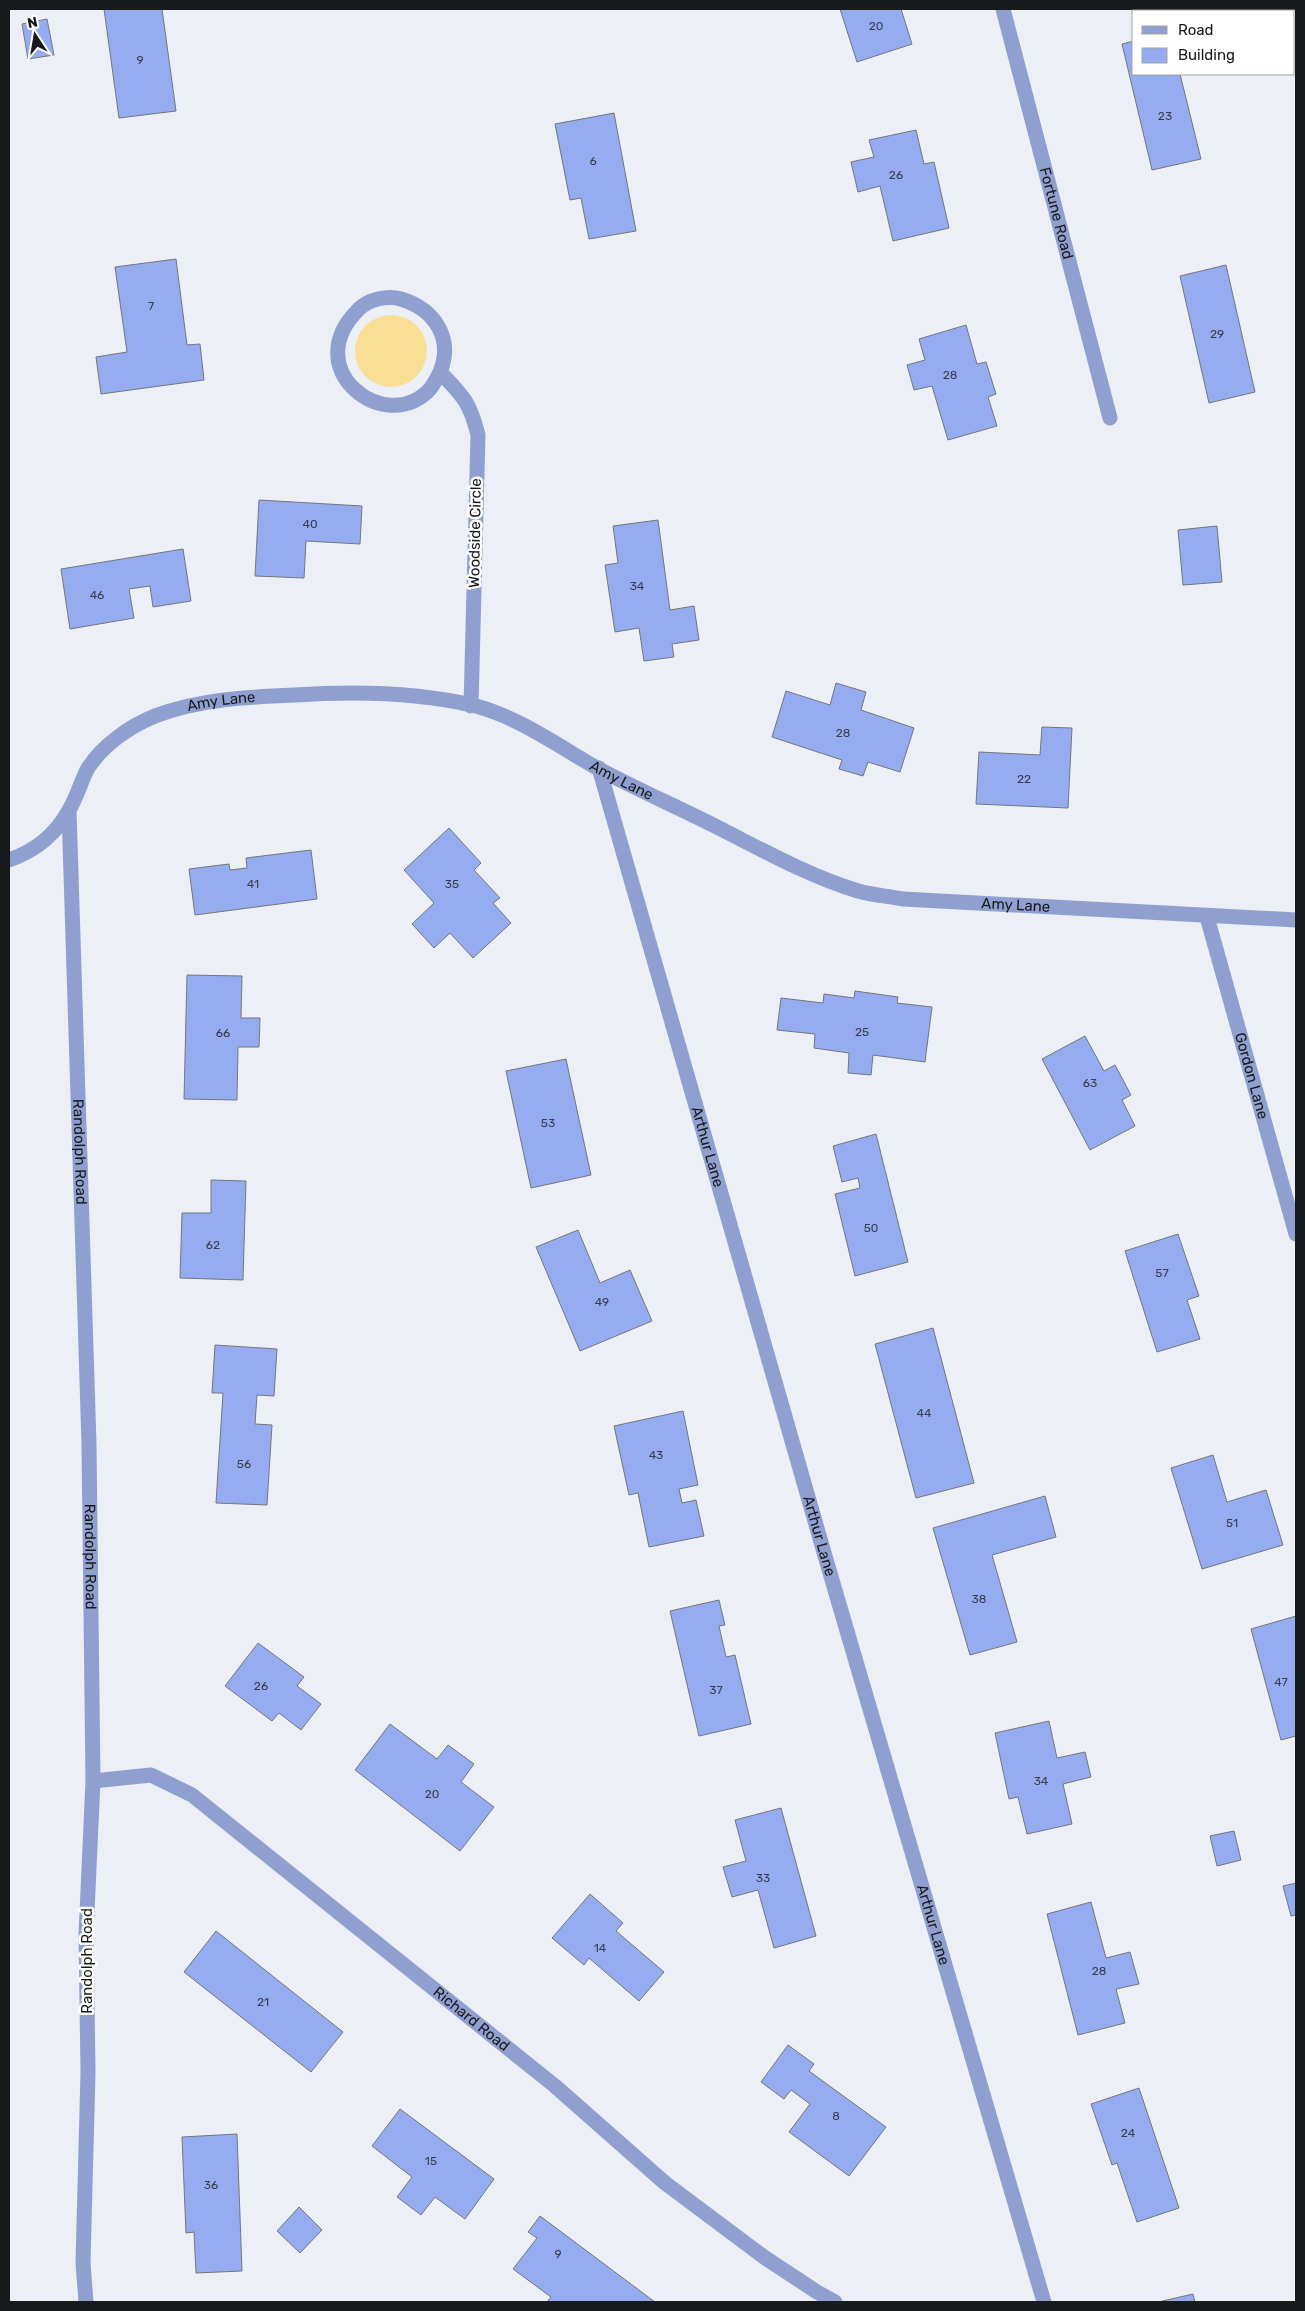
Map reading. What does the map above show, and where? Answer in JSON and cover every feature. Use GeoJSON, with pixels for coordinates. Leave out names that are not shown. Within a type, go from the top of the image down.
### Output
{"type":"FeatureCollection","features":[{"type":"Feature","properties":{"kind":"street","name":"Fortune Road"},"geometry":{"type":"LineString","coordinates":[[1004,9],[1110,418]]}},
{"type":"Feature","properties":{"kind":"street"},"geometry":{"type":"LineString","coordinates":[[398,298],[417,304],[430,316],[442,335],[444,363],[440,372],[430,389],[415,400],[398,404],[374,402],[357,392],[344,378],[338,359],[339,337],[352,316],[361,307],[372,301],[398,298]]}},
{"type":"Feature","properties":{"kind":"street","name":"Woodside Circle"},"geometry":{"type":"LineString","coordinates":[[440,372],[460,393],[472,411],[478,435],[471,706]]}},
{"type":"Feature","properties":{"kind":"street","name":"Amy Lane"},"geometry":{"type":"LineString","coordinates":[[9,860],[33,849],[53,834],[69,811],[89,768],[106,748],[129,730],[155,716],[228,699],[338,692],[410,695],[442,699],[505,717],[531,729],[599,768],[792,864],[828,881],[861,892],[903,899],[1207,917],[1296,920]]}},
{"type":"Feature","properties":{"kind":"street","name":"Arthur Lane"},"geometry":{"type":"LineString","coordinates":[[599,768],[827,1566],[1044,2302]]}},
{"type":"Feature","properties":{"kind":"street","name":"Randolph Road"},"geometry":{"type":"LineString","coordinates":[[69,811],[89,1444],[93,1781],[86,1934],[88,2072],[83,2263],[86,2302]]}},
{"type":"Feature","properties":{"kind":"street","name":"Gordon Lane"},"geometry":{"type":"LineString","coordinates":[[1207,917],[1296,1234]]}},
{"type":"Feature","properties":{"kind":"street","name":"Richard Road"},"geometry":{"type":"LineString","coordinates":[[93,1781],[152,1775],[192,1795],[555,2086],[665,2183],[764,2257],[817,2292],[836,2302]]}},
{"type":"Feature","properties":{"kind":"shaded area"},"geometry":{"type":"Polygon","coordinates":[[[391,315],[411,321],[421,331],[427,351],[421,371],[411,381],[391,387],[371,381],[361,371],[355,351],[361,331],[371,321],[391,315]]]}},
{"type":"Feature","properties":{"kind":"building"},"geometry":{"type":"Polygon","coordinates":[[[104,9],[162,9],[176,111],[119,118],[104,9]]]}},
{"type":"Feature","properties":{"kind":"building"},"geometry":{"type":"Polygon","coordinates":[[[840,9],[901,9],[912,44],[857,62],[840,9]]]}},
{"type":"Feature","properties":{"kind":"building"},"geometry":{"type":"Polygon","coordinates":[[[47,19],[54,55],[28,59],[22,24],[47,19]]]}},
{"type":"Feature","properties":{"kind":"building"},"geometry":{"type":"Polygon","coordinates":[[[1132,42],[1132,75],[1180,75],[1201,159],[1152,170],[1122,44],[1132,42]]]}},
{"type":"Feature","properties":{"kind":"building"},"geometry":{"type":"Polygon","coordinates":[[[614,113],[636,231],[589,239],[581,198],[570,200],[555,124],[614,113]]]}},
{"type":"Feature","properties":{"kind":"building"},"geometry":{"type":"Polygon","coordinates":[[[916,130],[924,164],[934,162],[949,228],[893,241],[880,186],[858,192],[851,162],[874,157],[869,140],[916,130]]]}},
{"type":"Feature","properties":{"kind":"building"},"geometry":{"type":"Polygon","coordinates":[[[176,259],[187,345],[200,344],[204,380],[101,394],[96,357],[127,352],[115,267],[176,259]]]}},
{"type":"Feature","properties":{"kind":"building"},"geometry":{"type":"Polygon","coordinates":[[[1226,265],[1255,392],[1209,403],[1180,276],[1226,265]]]}},
{"type":"Feature","properties":{"kind":"building"},"geometry":{"type":"Polygon","coordinates":[[[966,325],[977,364],[986,362],[996,394],[988,397],[997,426],[948,440],[932,386],[914,390],[907,365],[925,360],[919,339],[966,325]]]}},
{"type":"Feature","properties":{"kind":"building"},"geometry":{"type":"Polygon","coordinates":[[[259,500],[362,506],[360,544],[306,541],[304,578],[255,576],[259,500]]]}},
{"type":"Feature","properties":{"kind":"building"},"geometry":{"type":"Polygon","coordinates":[[[658,520],[670,610],[694,606],[699,640],[672,644],[674,657],[644,661],[639,628],[615,632],[605,565],[618,563],[613,526],[658,520]]]}},
{"type":"Feature","properties":{"kind":"building"},"geometry":{"type":"Polygon","coordinates":[[[1217,526],[1222,582],[1183,585],[1178,530],[1217,526]]]}},
{"type":"Feature","properties":{"kind":"building"},"geometry":{"type":"Polygon","coordinates":[[[183,549],[191,601],[153,607],[150,586],[129,589],[134,618],[70,629],[61,569],[183,549]]]}},
{"type":"Feature","properties":{"kind":"building"},"geometry":{"type":"Polygon","coordinates":[[[836,683],[866,692],[861,710],[914,728],[900,772],[868,762],[863,776],[839,769],[842,760],[772,737],[786,691],[830,705],[836,683]]]}},
{"type":"Feature","properties":{"kind":"building"},"geometry":{"type":"Polygon","coordinates":[[[1042,727],[1072,728],[1068,808],[976,804],[979,752],[1040,755],[1042,727]]]}},
{"type":"Feature","properties":{"kind":"building"},"geometry":{"type":"Polygon","coordinates":[[[449,828],[481,863],[474,870],[500,898],[493,903],[511,923],[473,958],[450,933],[434,948],[412,924],[434,903],[404,870],[449,828]]]}},
{"type":"Feature","properties":{"kind":"building"},"geometry":{"type":"Polygon","coordinates":[[[311,850],[317,899],[195,915],[189,869],[229,864],[230,870],[247,868],[246,858],[311,850]]]}},
{"type":"Feature","properties":{"kind":"building"},"geometry":{"type":"Polygon","coordinates":[[[187,975],[242,976],[241,1018],[260,1018],[259,1047],[238,1047],[237,1100],[184,1099],[187,975]]]}},
{"type":"Feature","properties":{"kind":"building"},"geometry":{"type":"Polygon","coordinates":[[[855,991],[898,997],[897,1003],[932,1007],[925,1062],[873,1055],[871,1075],[848,1073],[849,1053],[814,1048],[815,1034],[777,1030],[781,998],[823,1003],[824,994],[854,998],[855,991]]]}},
{"type":"Feature","properties":{"kind":"building"},"geometry":{"type":"Polygon","coordinates":[[[1085,1036],[1104,1071],[1115,1065],[1131,1095],[1122,1100],[1135,1126],[1090,1150],[1042,1059],[1085,1036]]]}},
{"type":"Feature","properties":{"kind":"building"},"geometry":{"type":"Polygon","coordinates":[[[566,1059],[591,1175],[531,1188],[506,1071],[566,1059]]]}},
{"type":"Feature","properties":{"kind":"building"},"geometry":{"type":"Polygon","coordinates":[[[876,1134],[908,1262],[855,1276],[835,1194],[860,1188],[858,1178],[842,1182],[833,1146],[876,1134]]]}},
{"type":"Feature","properties":{"kind":"building"},"geometry":{"type":"Polygon","coordinates":[[[211,1180],[246,1181],[243,1280],[180,1278],[182,1213],[211,1213],[211,1180]]]}},
{"type":"Feature","properties":{"kind":"building"},"geometry":{"type":"Polygon","coordinates":[[[578,1230],[600,1283],[630,1270],[652,1321],[580,1351],[536,1247],[578,1230]]]}},
{"type":"Feature","properties":{"kind":"building"},"geometry":{"type":"Polygon","coordinates":[[[1178,1234],[1199,1296],[1187,1300],[1200,1339],[1157,1352],[1125,1251],[1178,1234]]]}},
{"type":"Feature","properties":{"kind":"building"},"geometry":{"type":"Polygon","coordinates":[[[933,1328],[974,1483],[916,1498],[875,1344],[933,1328]]]}},
{"type":"Feature","properties":{"kind":"building"},"geometry":{"type":"Polygon","coordinates":[[[215,1345],[277,1349],[274,1396],[257,1395],[255,1424],[272,1425],[267,1505],[216,1503],[223,1393],[212,1393],[215,1345]]]}},
{"type":"Feature","properties":{"kind":"building"},"geometry":{"type":"Polygon","coordinates":[[[683,1411],[698,1485],[679,1489],[682,1503],[696,1500],[704,1536],[649,1547],[638,1493],[629,1495],[614,1426],[683,1411]]]}},
{"type":"Feature","properties":{"kind":"building"},"geometry":{"type":"Polygon","coordinates":[[[1213,1455],[1227,1502],[1266,1490],[1283,1545],[1202,1569],[1171,1468],[1213,1455]]]}},
{"type":"Feature","properties":{"kind":"building"},"geometry":{"type":"Polygon","coordinates":[[[1045,1496],[1056,1537],[992,1555],[1017,1642],[970,1655],[933,1528],[1045,1496]]]}},
{"type":"Feature","properties":{"kind":"building"},"geometry":{"type":"Polygon","coordinates":[[[719,1600],[725,1625],[719,1626],[726,1657],[735,1655],[751,1724],[699,1736],[670,1611],[719,1600]]]}},
{"type":"Feature","properties":{"kind":"building"},"geometry":{"type":"Polygon","coordinates":[[[1296,1616],[1296,1736],[1281,1740],[1251,1629],[1296,1616]]]}},
{"type":"Feature","properties":{"kind":"building"},"geometry":{"type":"Polygon","coordinates":[[[258,1643],[304,1677],[297,1686],[321,1704],[301,1730],[279,1713],[272,1721],[225,1686],[258,1643]]]}},
{"type":"Feature","properties":{"kind":"building"},"geometry":{"type":"Polygon","coordinates":[[[1049,1721],[1057,1758],[1085,1752],[1091,1777],[1063,1784],[1072,1824],[1027,1834],[1018,1797],[1009,1799],[995,1733],[1049,1721]]]}},
{"type":"Feature","properties":{"kind":"building"},"geometry":{"type":"Polygon","coordinates":[[[390,1724],[437,1759],[448,1745],[474,1764],[461,1782],[494,1807],[460,1851],[355,1770],[390,1724]]]}},
{"type":"Feature","properties":{"kind":"building"},"geometry":{"type":"Polygon","coordinates":[[[781,1808],[816,1936],[774,1948],[758,1890],[732,1897],[723,1867],[746,1861],[735,1820],[781,1808]]]}},
{"type":"Feature","properties":{"kind":"building"},"geometry":{"type":"Polygon","coordinates":[[[1234,1831],[1241,1860],[1217,1866],[1210,1836],[1234,1831]]]}},
{"type":"Feature","properties":{"kind":"building"},"geometry":{"type":"Polygon","coordinates":[[[1296,1883],[1296,1915],[1291,1916],[1283,1886],[1296,1883]]]}},
{"type":"Feature","properties":{"kind":"building"},"geometry":{"type":"Polygon","coordinates":[[[590,1894],[623,1923],[616,1931],[664,1972],[639,2001],[589,1958],[584,1965],[552,1938],[590,1894]]]}},
{"type":"Feature","properties":{"kind":"building"},"geometry":{"type":"Polygon","coordinates":[[[1091,1902],[1106,1958],[1130,1952],[1139,1984],[1116,1989],[1125,2023],[1078,2035],[1047,1914],[1091,1902]]]}},
{"type":"Feature","properties":{"kind":"building"},"geometry":{"type":"Polygon","coordinates":[[[216,1931],[343,2032],[311,2072],[184,1972],[216,1931]]]}},
{"type":"Feature","properties":{"kind":"building"},"geometry":{"type":"Polygon","coordinates":[[[788,2045],[814,2064],[809,2071],[886,2127],[849,2176],[789,2132],[810,2104],[791,2090],[784,2099],[761,2082],[788,2045]]]}},
{"type":"Feature","properties":{"kind":"building"},"geometry":{"type":"Polygon","coordinates":[[[1139,2088],[1179,2208],[1137,2222],[1117,2163],[1112,2165],[1091,2104],[1139,2088]]]}},
{"type":"Feature","properties":{"kind":"building"},"geometry":{"type":"Polygon","coordinates":[[[400,2109],[494,2179],[465,2219],[435,2197],[421,2215],[397,2197],[412,2177],[372,2146],[400,2109]]]}},
{"type":"Feature","properties":{"kind":"building"},"geometry":{"type":"Polygon","coordinates":[[[237,2134],[242,2271],[196,2273],[194,2232],[186,2233],[182,2137],[237,2134]]]}},
{"type":"Feature","properties":{"kind":"building"},"geometry":{"type":"Polygon","coordinates":[[[299,2207],[322,2230],[300,2253],[277,2231],[299,2207]]]}},
{"type":"Feature","properties":{"kind":"building"},"geometry":{"type":"Polygon","coordinates":[[[540,2216],[655,2302],[547,2302],[551,2297],[513,2269],[537,2238],[528,2232],[540,2216]]]}},
{"type":"Feature","properties":{"kind":"building"},"geometry":{"type":"Polygon","coordinates":[[[1193,2294],[1195,2302],[1158,2302],[1193,2294]]]}}]}
